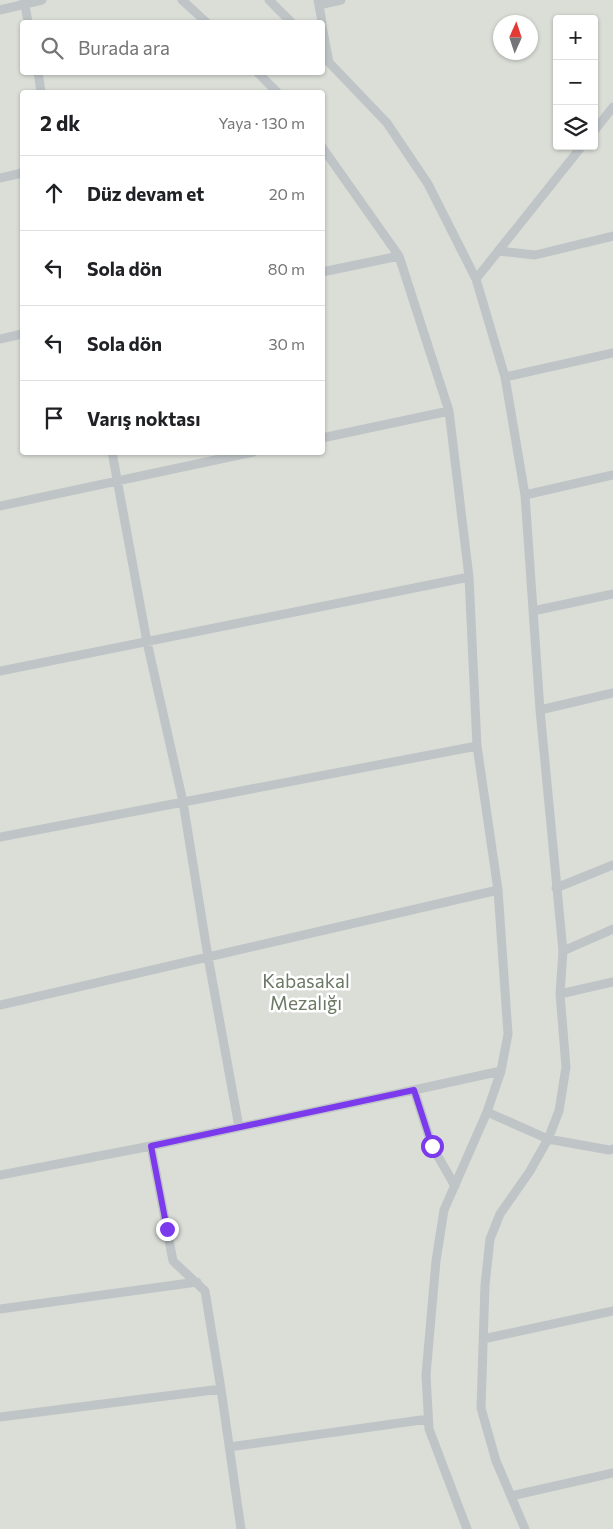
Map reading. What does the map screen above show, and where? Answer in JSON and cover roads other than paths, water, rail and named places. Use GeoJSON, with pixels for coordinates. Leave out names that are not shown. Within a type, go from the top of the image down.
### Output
{"type":"FeatureCollection","features":[{"type":"Feature","properties":{"kind":"lane"},"geometry":{"type":"LineString","coordinates":[[0,10],[24,2],[42,0]]}},
{"type":"Feature","properties":{"kind":"lane"},"geometry":{"type":"LineString","coordinates":[[182,0],[204,20]]}},
{"type":"Feature","properties":{"kind":"lane"},"geometry":{"type":"LineString","coordinates":[[269,0],[289,20]]}},
{"type":"Feature","properties":{"kind":"lane"},"geometry":{"type":"LineString","coordinates":[[322,20],[318,2],[341,0]]}},
{"type":"Feature","properties":{"kind":"lane"},"geometry":{"type":"LineString","coordinates":[[24,2],[28,20]]}},
{"type":"Feature","properties":{"kind":"lane"},"geometry":{"type":"LineString","coordinates":[[326,58],[387,123],[428,184],[476,279],[505,377],[525,494],[540,710],[562,951],[560,994],[566,1067],[559,1110],[548,1139],[530,1171],[500,1214],[490,1239],[484,1285],[481,1408],[496,1461],[525,1529]]}},
{"type":"Feature","properties":{"kind":"lane"},"geometry":{"type":"LineString","coordinates":[[38,75],[41,90]]}},
{"type":"Feature","properties":{"kind":"lane"},"geometry":{"type":"LineString","coordinates":[[260,75],[276,90]]}},
{"type":"Feature","properties":{"kind":"lane"},"geometry":{"type":"LineString","coordinates":[[598,126],[613,107]]}},
{"type":"Feature","properties":{"kind":"lane"},"geometry":{"type":"LineString","coordinates":[[476,279],[579,150]]}},
{"type":"Feature","properties":{"kind":"lane"},"geometry":{"type":"LineString","coordinates":[[325,151],[399,256],[450,411],[469,577],[477,746],[498,890],[508,1034],[501,1071],[487,1112],[444,1210],[436,1261],[426,1375],[429,1429],[467,1529]]}},
{"type":"Feature","properties":{"kind":"lane"},"geometry":{"type":"LineString","coordinates":[[0,178],[20,173]]}},
{"type":"Feature","properties":{"kind":"lane"},"geometry":{"type":"LineString","coordinates":[[498,251],[535,255],[613,236]]}},
{"type":"Feature","properties":{"kind":"lane"},"geometry":{"type":"LineString","coordinates":[[325,271],[399,256]]}},
{"type":"Feature","properties":{"kind":"lane"},"geometry":{"type":"LineString","coordinates":[[0,339],[20,334]]}},
{"type":"Feature","properties":{"kind":"lane"},"geometry":{"type":"LineString","coordinates":[[505,377],[613,353]]}},
{"type":"Feature","properties":{"kind":"lane"},"geometry":{"type":"LineString","coordinates":[[325,437],[450,411]]}},
{"type":"Feature","properties":{"kind":"lane"},"geometry":{"type":"LineString","coordinates":[[113,455],[147,642],[183,802],[208,957],[239,1127]]}},
{"type":"Feature","properties":{"kind":"lane"},"geometry":{"type":"LineString","coordinates":[[0,506],[239,455]]}},
{"type":"Feature","properties":{"kind":"lane"},"geometry":{"type":"LineString","coordinates":[[525,494],[613,475]]}},
{"type":"Feature","properties":{"kind":"lane"},"geometry":{"type":"LineString","coordinates":[[0,671],[469,577]]}},
{"type":"Feature","properties":{"kind":"lane"},"geometry":{"type":"LineString","coordinates":[[533,611],[613,594]]}},
{"type":"Feature","properties":{"kind":"lane"},"geometry":{"type":"LineString","coordinates":[[540,710],[613,693]]}},
{"type":"Feature","properties":{"kind":"lane"},"geometry":{"type":"LineString","coordinates":[[0,837],[477,746]]}},
{"type":"Feature","properties":{"kind":"lane"},"geometry":{"type":"LineString","coordinates":[[556,888],[613,865]]}},
{"type":"Feature","properties":{"kind":"lane"},"geometry":{"type":"LineString","coordinates":[[0,1005],[498,890]]}},
{"type":"Feature","properties":{"kind":"lane"},"geometry":{"type":"LineString","coordinates":[[562,951],[613,929]]}},
{"type":"Feature","properties":{"kind":"lane"},"geometry":{"type":"LineString","coordinates":[[560,994],[613,982]]}},
{"type":"Feature","properties":{"kind":"lane"},"geometry":{"type":"LineString","coordinates":[[0,1175],[151,1146],[501,1071]]}},
{"type":"Feature","properties":{"kind":"lane"},"geometry":{"type":"LineString","coordinates":[[414,1090],[432,1146],[455,1186]]}},
{"type":"Feature","properties":{"kind":"lane"},"geometry":{"type":"LineString","coordinates":[[487,1112],[548,1139],[609,1150],[613,1149]]}},
{"type":"Feature","properties":{"kind":"lane"},"geometry":{"type":"LineString","coordinates":[[151,1146],[173,1261],[205,1291],[241,1529]]}},
{"type":"Feature","properties":{"kind":"lane"},"geometry":{"type":"LineString","coordinates":[[0,1309],[197,1282]]}},
{"type":"Feature","properties":{"kind":"lane"},"geometry":{"type":"LineString","coordinates":[[483,1338],[613,1311]]}},
{"type":"Feature","properties":{"kind":"lane"},"geometry":{"type":"LineString","coordinates":[[0,1417],[221,1389]]}},
{"type":"Feature","properties":{"kind":"lane"},"geometry":{"type":"LineString","coordinates":[[229,1447],[428,1419]]}},
{"type":"Feature","properties":{"kind":"lane"},"geometry":{"type":"LineString","coordinates":[[511,1496],[613,1474]]}},
{"type":"Feature","properties":{"kind":"park label","name":"Kabasakal Mezalığı"},"geometry":{"type":"Point","coordinates":[306,991]}}]}
